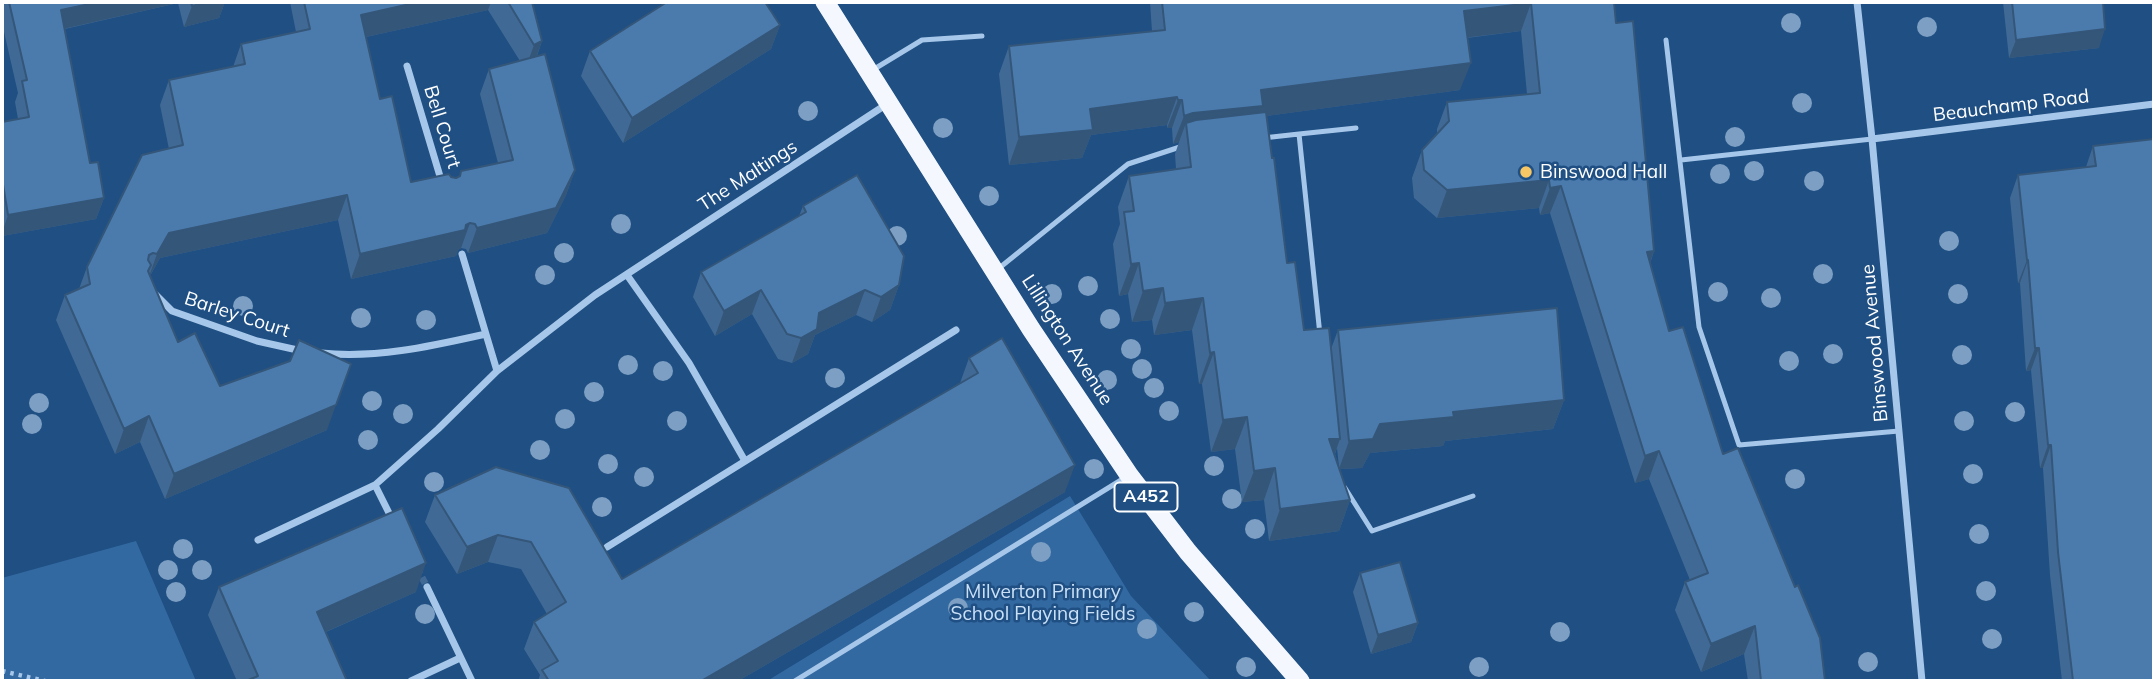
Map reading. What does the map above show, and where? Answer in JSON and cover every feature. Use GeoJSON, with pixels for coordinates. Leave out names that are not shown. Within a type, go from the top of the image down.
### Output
{"type":"FeatureCollection","features":[{"type":"Feature","properties":{"kind":"highway","name":"Lillington Avenue"},"geometry":{"type":"LineString","coordinates":[[825,2],[995,272],[1129,475],[1188,552],[1300,681]]}},
{"type":"Feature","properties":{"kind":"street","name":"Binswood Avenue"},"geometry":{"type":"LineString","coordinates":[[1857,2],[1922,681]]}},
{"type":"Feature","properties":{"kind":"street","name":"Bell Court"},"geometry":{"type":"LineString","coordinates":[[407,66],[446,197]]}},
{"type":"Feature","properties":{"kind":"street","name":"The Maltings"},"geometry":{"type":"LineString","coordinates":[[258,540],[375,485],[497,371],[595,295],[888,103]]}},
{"type":"Feature","properties":{"kind":"street","name":"Beauchamp Road"},"geometry":{"type":"LineString","coordinates":[[1872,139],[2154,104]]}},
{"type":"Feature","properties":{"kind":"street"},"geometry":{"type":"LineString","coordinates":[[462,254],[497,371]]}},
{"type":"Feature","properties":{"kind":"street"},"geometry":{"type":"LineString","coordinates":[[627,275],[689,363],[744,461]]}},
{"type":"Feature","properties":{"kind":"street","name":"Barley Court"},"geometry":{"type":"LineString","coordinates":[[145,284],[172,311],[257,341],[306,351]]}},
{"type":"Feature","properties":{"kind":"street"},"geometry":{"type":"LineString","coordinates":[[607,547],[956,330]]}},
{"type":"Feature","properties":{"kind":"street"},"geometry":{"type":"LineString","coordinates":[[316,352],[337,355],[368,354],[425,347],[486,334]]}},
{"type":"Feature","properties":{"kind":"street"},"geometry":{"type":"LineString","coordinates":[[375,485],[393,521]]}},
{"type":"Feature","properties":{"kind":"street"},"geometry":{"type":"LineString","coordinates":[[427,587],[472,681]]}},
{"type":"Feature","properties":{"kind":"street"},"geometry":{"type":"LineString","coordinates":[[411,681],[460,658]]}},
{"type":"Feature","properties":{"kind":"lane"},"geometry":{"type":"LineString","coordinates":[[868,72],[922,40],[982,36]]}},
{"type":"Feature","properties":{"kind":"lane"},"geometry":{"type":"LineString","coordinates":[[1666,40],[1699,327],[1739,445],[1899,431]]}},
{"type":"Feature","properties":{"kind":"lane"},"geometry":{"type":"LineString","coordinates":[[1260,138],[1356,128]]}},
{"type":"Feature","properties":{"kind":"lane"},"geometry":{"type":"LineString","coordinates":[[1299,134],[1320,336]]}},
{"type":"Feature","properties":{"kind":"lane"},"geometry":{"type":"LineString","coordinates":[[1681,160],[1872,139]]}},
{"type":"Feature","properties":{"kind":"lane"},"geometry":{"type":"LineString","coordinates":[[995,272],[1128,164],[1182,146],[1196,145]]}},
{"type":"Feature","properties":{"kind":"lane"},"geometry":{"type":"LineString","coordinates":[[795,681],[1129,475]]}},
{"type":"Feature","properties":{"kind":"lane"},"geometry":{"type":"LineString","coordinates":[[1340,481],[1372,531],[1473,496]]}},
{"type":"Feature","properties":{"kind":"path"},"geometry":{"type":"LineString","coordinates":[[2,671],[45,681]]}},
{"type":"Feature","properties":{"kind":"green space","name":"Milverton Primary School Playing Fields"},"geometry":{"type":"Polygon","coordinates":[[[1070,496],[1131,596],[1211,681],[767,681],[1070,496]]]}},
{"type":"Feature","properties":{"kind":"green space"},"geometry":{"type":"Polygon","coordinates":[[[136,541],[196,681],[2,681],[2,578],[136,541]]]}},
{"type":"Feature","properties":{"kind":"building"},"geometry":{"type":"Polygon","coordinates":[[[9,2],[99,2],[61,10],[90,163],[98,162],[104,198],[8,215],[2,178],[2,122],[29,117],[22,81],[27,80],[9,2]]]}},
{"type":"Feature","properties":{"kind":"building"},"geometry":{"type":"Polygon","coordinates":[[[191,2],[208,2],[192,6],[191,2]]]}},
{"type":"Feature","properties":{"kind":"building"},"geometry":{"type":"Polygon","coordinates":[[[304,2],[419,2],[361,15],[380,99],[392,96],[411,182],[449,174],[456,178],[461,171],[513,160],[489,69],[545,54],[575,170],[556,208],[477,228],[470,223],[465,230],[360,254],[347,195],[169,233],[157,254],[149,255],[151,265],[148,271],[178,342],[195,333],[220,386],[290,361],[299,340],[351,364],[336,405],[174,474],[149,416],[124,429],[65,295],[90,284],[87,267],[142,155],[183,145],[169,80],[245,64],[241,44],[310,29],[304,2]]]}},
{"type":"Feature","properties":{"kind":"building"},"geometry":{"type":"Polygon","coordinates":[[[508,2],[532,2],[542,41],[534,45],[508,2]]]}},
{"type":"Feature","properties":{"kind":"building"},"geometry":{"type":"Polygon","coordinates":[[[667,2],[765,2],[780,25],[632,118],[590,51],[667,2]]]}},
{"type":"Feature","properties":{"kind":"building"},"geometry":{"type":"Polygon","coordinates":[[[1162,2],[1614,2],[1616,23],[1633,21],[1654,251],[1647,252],[1669,331],[1683,327],[1723,454],[1738,448],[1795,587],[1798,585],[1820,638],[1825,681],[1761,681],[1755,626],[1711,644],[1685,582],[1708,573],[1659,451],[1645,456],[1561,186],[1550,188],[1549,180],[1447,190],[1424,170],[1422,150],[1449,121],[1447,102],[1540,93],[1531,3],[1464,11],[1471,63],[1261,90],[1263,106],[1184,116],[1182,100],[1177,97],[1090,109],[1093,130],[1019,137],[1009,46],[1165,30],[1162,2]]]}},
{"type":"Feature","properties":{"kind":"building"},"geometry":{"type":"Polygon","coordinates":[[[2012,2],[2103,2],[2105,29],[2016,40],[2012,2]]]}},
{"type":"Feature","properties":{"kind":"building"},"geometry":{"type":"Polygon","coordinates":[[[1266,112],[1287,263],[1295,262],[1304,330],[1329,328],[1340,439],[1329,439],[1350,500],[1280,509],[1275,468],[1254,471],[1247,417],[1223,420],[1214,352],[1210,353],[1203,298],[1165,303],[1163,288],[1143,291],[1139,263],[1131,264],[1124,212],[1134,211],[1129,176],[1191,167],[1186,123],[1266,112]]]}},
{"type":"Feature","properties":{"kind":"building"},"geometry":{"type":"Polygon","coordinates":[[[2154,139],[2154,681],[2073,681],[2058,552],[2051,445],[2048,445],[2039,348],[2035,348],[2018,175],[2096,166],[2093,146],[2154,139]]]}},
{"type":"Feature","properties":{"kind":"building"},"geometry":{"type":"Polygon","coordinates":[[[857,175],[904,256],[899,285],[881,297],[865,290],[819,313],[817,329],[801,338],[787,334],[761,290],[724,311],[701,272],[806,212],[803,206],[857,175]]]}},
{"type":"Feature","properties":{"kind":"building"},"geometry":{"type":"Polygon","coordinates":[[[1557,308],[1564,400],[1453,412],[1454,417],[1380,424],[1373,439],[1349,441],[1338,330],[1557,308]]]}},
{"type":"Feature","properties":{"kind":"building"},"geometry":{"type":"Polygon","coordinates":[[[1002,338],[1075,465],[701,681],[549,681],[542,670],[558,661],[534,622],[566,602],[531,542],[498,535],[467,547],[435,495],[496,467],[569,488],[622,579],[978,373],[969,358],[1002,338]]]}},
{"type":"Feature","properties":{"kind":"building"},"geometry":{"type":"Polygon","coordinates":[[[402,508],[426,563],[317,612],[347,681],[246,681],[258,676],[219,587],[402,508]]]}},
{"type":"Feature","properties":{"kind":"building"},"geometry":{"type":"Polygon","coordinates":[[[1400,562],[1418,623],[1378,635],[1360,573],[1400,562]]]}},
{"type":"Feature","properties":{"kind":"tunnel"},"geometry":{"type":"LineString","coordinates":[[417,568],[427,587]]}},
{"type":"Feature","properties":{"kind":"place","name":"Binswood Hall"},"geometry":{"type":"Point","coordinates":[1526,172]}}]}
